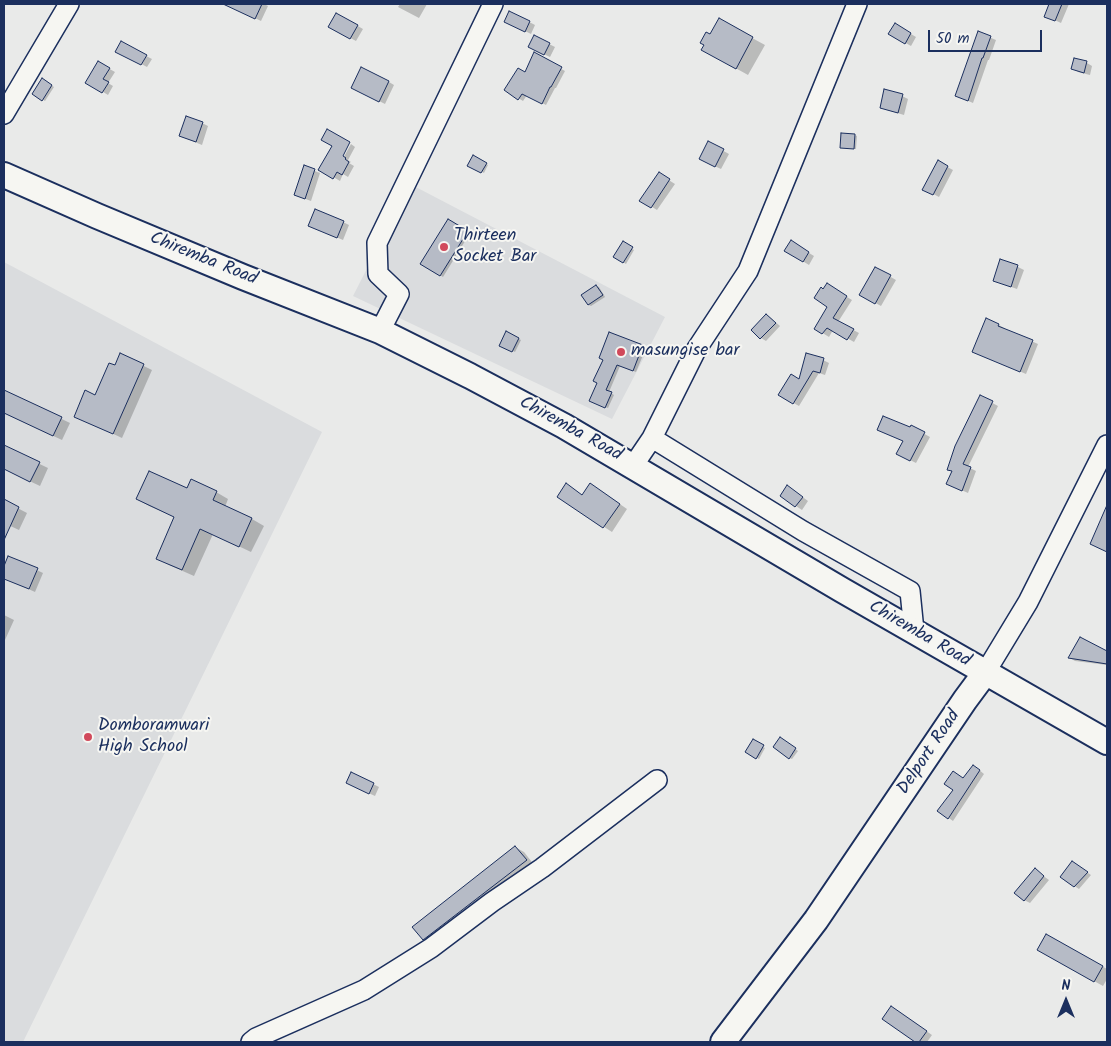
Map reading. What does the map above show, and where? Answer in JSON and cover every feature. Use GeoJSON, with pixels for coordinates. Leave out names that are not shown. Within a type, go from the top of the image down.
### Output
{"type":"FeatureCollection","features":[{"type":"Feature","properties":{"kind":"main road","name":"Chiremba Road"},"geometry":{"type":"LineString","coordinates":[[4,175],[234,273],[380,331],[517,401],[564,426],[914,632],[1107,742]]}},
{"type":"Feature","properties":{"kind":"main road","name":"Delport Road"},"geometry":{"type":"LineString","coordinates":[[724,1042],[816,920],[985,673]]}},
{"type":"Feature","properties":{"kind":"street"},"geometry":{"type":"LineString","coordinates":[[4,114],[69,4]]}},
{"type":"Feature","properties":{"kind":"street"},"geometry":{"type":"LineString","coordinates":[[380,331],[399,294],[378,274],[377,244],[493,4]]}},
{"type":"Feature","properties":{"kind":"street"},"geometry":{"type":"LineString","coordinates":[[633,466],[652,438],[696,350],[748,272],[857,4]]}},
{"type":"Feature","properties":{"kind":"street"},"geometry":{"type":"LineString","coordinates":[[652,438],[803,531],[910,591],[914,632]]}},
{"type":"Feature","properties":{"kind":"street","name":"Delport Road"},"geometry":{"type":"LineString","coordinates":[[985,673],[1028,602],[1106,449]]}},
{"type":"Feature","properties":{"kind":"street"},"geometry":{"type":"LineString","coordinates":[[251,1042],[256,1038],[364,990],[431,948],[492,902],[542,868],[657,780]]}},
{"type":"Feature","properties":{"kind":"shaded area"},"geometry":{"type":"Polygon","coordinates":[[[410,184],[665,317],[612,419],[353,296],[410,184]]]}},
{"type":"Feature","properties":{"kind":"shaded area","name":"Domboramwari High School"},"geometry":{"type":"Polygon","coordinates":[[[4,262],[322,432],[23,1042],[4,1042],[4,262]]]}},
{"type":"Feature","properties":{"kind":"building"},"geometry":{"type":"Polygon","coordinates":[[[223,4],[262,4],[255,19],[223,4]]]}},
{"type":"Feature","properties":{"kind":"building"},"geometry":{"type":"Polygon","coordinates":[[[1049,4],[1062,4],[1055,21],[1044,17],[1049,4]]]}},
{"type":"Feature","properties":{"kind":"building"},"geometry":{"type":"Polygon","coordinates":[[[509,11],[530,21],[525,32],[504,22],[509,11]]]}},
{"type":"Feature","properties":{"kind":"building"},"geometry":{"type":"Polygon","coordinates":[[[336,13],[358,25],[350,39],[328,27],[336,13]]]}},
{"type":"Feature","properties":{"kind":"building"},"geometry":{"type":"Polygon","coordinates":[[[719,18],[753,37],[736,69],[701,50],[704,45],[700,43],[706,32],[710,34],[719,18]]]}},
{"type":"Feature","properties":{"kind":"building"},"geometry":{"type":"Polygon","coordinates":[[[895,23],[911,33],[905,44],[888,34],[895,23]]]}},
{"type":"Feature","properties":{"kind":"building"},"geometry":{"type":"Polygon","coordinates":[[[978,31],[991,36],[968,101],[955,96],[978,31]]]}},
{"type":"Feature","properties":{"kind":"building"},"geometry":{"type":"Polygon","coordinates":[[[534,35],[550,43],[544,55],[528,47],[534,35]]]}},
{"type":"Feature","properties":{"kind":"building"},"geometry":{"type":"Polygon","coordinates":[[[121,41],[147,55],[141,65],[115,52],[121,41]]]}},
{"type":"Feature","properties":{"kind":"building"},"geometry":{"type":"Polygon","coordinates":[[[534,52],[562,67],[542,104],[522,94],[518,100],[504,90],[518,68],[525,72],[534,52]]]}},
{"type":"Feature","properties":{"kind":"building"},"geometry":{"type":"Polygon","coordinates":[[[1074,58],[1087,61],[1084,73],[1071,69],[1074,58]]]}},
{"type":"Feature","properties":{"kind":"building"},"geometry":{"type":"Polygon","coordinates":[[[98,61],[110,68],[103,79],[109,82],[102,93],[85,83],[98,61]]]}},
{"type":"Feature","properties":{"kind":"building"},"geometry":{"type":"Polygon","coordinates":[[[361,67],[389,81],[379,102],[351,88],[361,67]]]}},
{"type":"Feature","properties":{"kind":"building"},"geometry":{"type":"Polygon","coordinates":[[[42,78],[52,85],[42,101],[32,94],[42,78]]]}},
{"type":"Feature","properties":{"kind":"building"},"geometry":{"type":"Polygon","coordinates":[[[884,89],[903,94],[898,113],[880,108],[884,89]]]}},
{"type":"Feature","properties":{"kind":"building"},"geometry":{"type":"Polygon","coordinates":[[[186,116],[203,122],[196,142],[179,136],[186,116]]]}},
{"type":"Feature","properties":{"kind":"building"},"geometry":{"type":"Polygon","coordinates":[[[327,129],[350,142],[343,156],[349,162],[342,175],[337,172],[333,179],[318,170],[332,146],[321,140],[327,129]]]}},
{"type":"Feature","properties":{"kind":"building"},"geometry":{"type":"Polygon","coordinates":[[[841,133],[855,134],[854,149],[840,148],[841,133]]]}},
{"type":"Feature","properties":{"kind":"building"},"geometry":{"type":"Polygon","coordinates":[[[708,141],[724,149],[715,167],[699,159],[708,141]]]}},
{"type":"Feature","properties":{"kind":"building"},"geometry":{"type":"Polygon","coordinates":[[[473,155],[487,163],[481,173],[467,166],[473,155]]]}},
{"type":"Feature","properties":{"kind":"building"},"geometry":{"type":"Polygon","coordinates":[[[938,160],[948,166],[933,195],[922,190],[938,160]]]}},
{"type":"Feature","properties":{"kind":"building"},"geometry":{"type":"Polygon","coordinates":[[[304,165],[315,169],[305,199],[294,195],[304,165]]]}},
{"type":"Feature","properties":{"kind":"building"},"geometry":{"type":"Polygon","coordinates":[[[659,172],[670,179],[651,208],[639,201],[659,172]]]}},
{"type":"Feature","properties":{"kind":"building"},"geometry":{"type":"Polygon","coordinates":[[[315,209],[344,221],[337,238],[308,226],[315,209]]]}},
{"type":"Feature","properties":{"kind":"building","name":"Thirteen Socket Bar"},"geometry":{"type":"Polygon","coordinates":[[[448,219],[468,231],[440,276],[420,264],[448,219]]]}},
{"type":"Feature","properties":{"kind":"building"},"geometry":{"type":"Polygon","coordinates":[[[791,240],[809,252],[803,262],[784,251],[791,240]]]}},
{"type":"Feature","properties":{"kind":"building"},"geometry":{"type":"Polygon","coordinates":[[[623,241],[633,247],[623,263],[613,257],[623,241]]]}},
{"type":"Feature","properties":{"kind":"building"},"geometry":{"type":"Polygon","coordinates":[[[1000,259],[1018,265],[1011,287],[993,281],[1000,259]]]}},
{"type":"Feature","properties":{"kind":"building"},"geometry":{"type":"Polygon","coordinates":[[[875,267],[891,275],[875,304],[859,295],[875,267]]]}},
{"type":"Feature","properties":{"kind":"building"},"geometry":{"type":"Polygon","coordinates":[[[827,283],[847,296],[833,318],[854,329],[847,340],[827,328],[822,334],[814,329],[827,307],[814,298],[821,287],[823,289],[827,283]]]}},
{"type":"Feature","properties":{"kind":"building"},"geometry":{"type":"Polygon","coordinates":[[[596,285],[603,295],[588,305],[581,295],[596,285]]]}},
{"type":"Feature","properties":{"kind":"building"},"geometry":{"type":"Polygon","coordinates":[[[766,314],[776,323],[760,339],[751,330],[766,314]]]}},
{"type":"Feature","properties":{"kind":"building"},"geometry":{"type":"Polygon","coordinates":[[[986,318],[999,324],[998,326],[1033,340],[1020,372],[972,352],[986,318]]]}},
{"type":"Feature","properties":{"kind":"building"},"geometry":{"type":"Polygon","coordinates":[[[506,331],[519,338],[512,352],[499,346],[506,331]]]}},
{"type":"Feature","properties":{"kind":"building"},"geometry":{"type":"Polygon","coordinates":[[[609,332],[643,345],[633,371],[617,365],[606,390],[612,392],[605,408],[589,401],[597,383],[593,381],[603,360],[599,358],[609,332]]]}},
{"type":"Feature","properties":{"kind":"building"},"geometry":{"type":"Polygon","coordinates":[[[120,353],[144,364],[113,434],[74,417],[85,390],[95,395],[109,363],[115,365],[120,353]]]}},
{"type":"Feature","properties":{"kind":"building"},"geometry":{"type":"Polygon","coordinates":[[[806,353],[824,358],[820,373],[813,371],[793,404],[778,395],[791,374],[799,379],[806,353]]]}},
{"type":"Feature","properties":{"kind":"building"},"geometry":{"type":"Polygon","coordinates":[[[4,390],[62,417],[53,436],[4,413],[4,390]]]}},
{"type":"Feature","properties":{"kind":"building"},"geometry":{"type":"Polygon","coordinates":[[[980,395],[993,401],[963,464],[971,467],[962,491],[946,484],[952,471],[947,470],[955,446],[980,395]]]}},
{"type":"Feature","properties":{"kind":"building"},"geometry":{"type":"Polygon","coordinates":[[[883,416],[910,427],[911,425],[925,432],[910,461],[896,454],[903,441],[877,430],[883,416]]]}},
{"type":"Feature","properties":{"kind":"building"},"geometry":{"type":"Polygon","coordinates":[[[4,445],[40,462],[30,482],[4,469],[4,445]]]}},
{"type":"Feature","properties":{"kind":"building"},"geometry":{"type":"Polygon","coordinates":[[[149,471],[187,488],[191,479],[217,491],[213,500],[252,518],[239,547],[200,529],[182,570],[156,559],[174,517],[136,499],[149,471]]]}},
{"type":"Feature","properties":{"kind":"building"},"geometry":{"type":"Polygon","coordinates":[[[566,483],[582,495],[590,483],[620,504],[603,528],[557,497],[566,483]]]}},
{"type":"Feature","properties":{"kind":"building"},"geometry":{"type":"Polygon","coordinates":[[[787,485],[803,497],[795,507],[780,496],[787,485]]]}},
{"type":"Feature","properties":{"kind":"building"},"geometry":{"type":"Polygon","coordinates":[[[4,499],[19,507],[4,540],[4,499]]]}},
{"type":"Feature","properties":{"kind":"building"},"geometry":{"type":"Polygon","coordinates":[[[1107,505],[1107,552],[1090,544],[1107,505]]]}},
{"type":"Feature","properties":{"kind":"building"},"geometry":{"type":"Polygon","coordinates":[[[8,556],[38,568],[29,589],[4,579],[4,566],[8,556]]]}},
{"type":"Feature","properties":{"kind":"building"},"geometry":{"type":"Polygon","coordinates":[[[1080,637],[1107,651],[1107,664],[1068,658],[1080,637]]]}},
{"type":"Feature","properties":{"kind":"building"},"geometry":{"type":"Polygon","coordinates":[[[780,737],[796,748],[789,759],[773,747],[780,737]]]}},
{"type":"Feature","properties":{"kind":"building"},"geometry":{"type":"Polygon","coordinates":[[[753,739],[764,745],[756,759],[745,752],[753,739]]]}},
{"type":"Feature","properties":{"kind":"building"},"geometry":{"type":"Polygon","coordinates":[[[973,765],[980,770],[948,819],[937,811],[953,790],[944,784],[953,771],[963,778],[973,765]]]}},
{"type":"Feature","properties":{"kind":"building"},"geometry":{"type":"Polygon","coordinates":[[[351,772],[374,783],[369,794],[346,783],[351,772]]]}},
{"type":"Feature","properties":{"kind":"building"},"geometry":{"type":"Polygon","coordinates":[[[515,846],[527,860],[423,940],[412,927],[515,846]]]}},
{"type":"Feature","properties":{"kind":"building"},"geometry":{"type":"Polygon","coordinates":[[[1072,861],[1088,872],[1074,887],[1060,877],[1072,861]]]}},
{"type":"Feature","properties":{"kind":"building"},"geometry":{"type":"Polygon","coordinates":[[[1035,868],[1044,876],[1024,901],[1014,893],[1035,868]]]}},
{"type":"Feature","properties":{"kind":"building"},"geometry":{"type":"Polygon","coordinates":[[[1046,934],[1103,966],[1094,982],[1037,950],[1046,934]]]}},
{"type":"Feature","properties":{"kind":"building"},"geometry":{"type":"Polygon","coordinates":[[[891,1006],[927,1031],[919,1042],[915,1042],[882,1019],[891,1006]]]}},
{"type":"Feature","properties":{"kind":"place","name":"Thirteen Socket Bar"},"geometry":{"type":"Point","coordinates":[444,247]}},
{"type":"Feature","properties":{"kind":"place","name":"masungise bar"},"geometry":{"type":"Point","coordinates":[621,352]}},
{"type":"Feature","properties":{"kind":"place","name":"Domboramwari High School"},"geometry":{"type":"Point","coordinates":[88,737]}}]}
